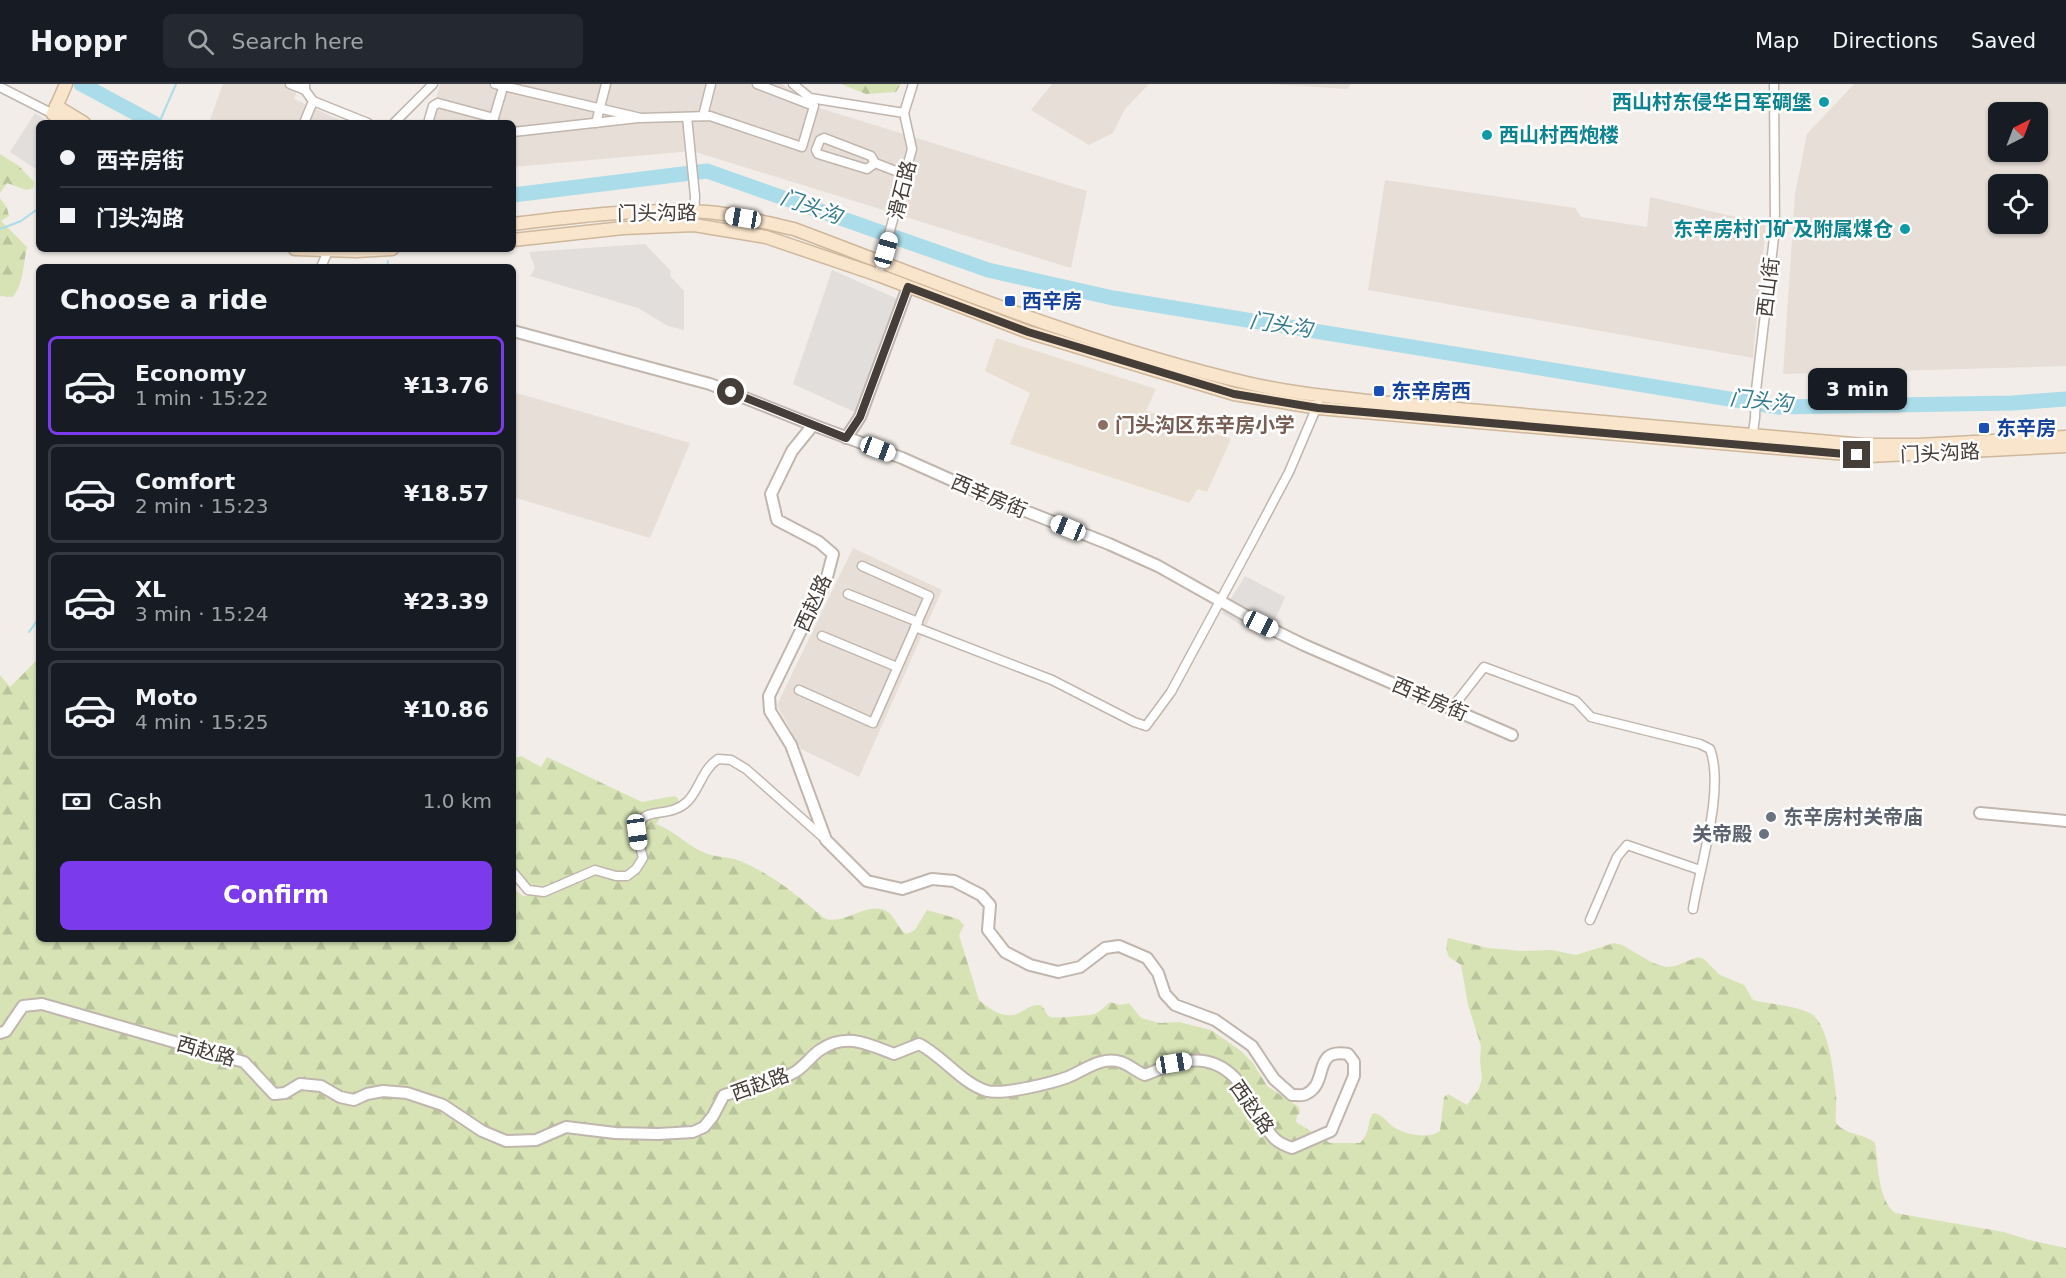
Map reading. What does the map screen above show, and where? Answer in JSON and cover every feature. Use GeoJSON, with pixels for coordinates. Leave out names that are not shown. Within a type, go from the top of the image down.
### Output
{"type":"FeatureCollection","features":[{"type":"Feature","properties":{"kind":"main road"},"geometry":{"type":"LineString","coordinates":[[56,106],[66,84]]}},
{"type":"Feature","properties":{"kind":"main road"},"geometry":{"type":"LineString","coordinates":[[56,106],[63,120]]}},
{"type":"Feature","properties":{"kind":"main road"},"geometry":{"type":"LineString","coordinates":[[56,106],[79,120]]}},
{"type":"Feature","properties":{"kind":"main road","name":"门头沟路"},"geometry":{"type":"LineString","coordinates":[[516,240],[694,218],[709,212],[794,229],[1027,316],[1144,355],[1318,401]]}},
{"type":"Feature","properties":{"kind":"main road","name":"门头沟路"},"geometry":{"type":"LineString","coordinates":[[516,224],[622,213],[694,218],[766,237],[878,275],[1028,332],[1222,390],[1318,401],[1752,440],[1908,445],[2066,437]]}},
{"type":"Feature","properties":{"kind":"main road","name":"门头沟路"},"geometry":{"type":"LineString","coordinates":[[1752,440],[1869,456],[2066,446]]}},
{"type":"Feature","properties":{"kind":"street"},"geometry":{"type":"LineString","coordinates":[[290,84],[305,87],[313,101],[360,120]]}},
{"type":"Feature","properties":{"kind":"street"},"geometry":{"type":"LineString","coordinates":[[397,120],[433,84]]}},
{"type":"Feature","properties":{"kind":"street"},"geometry":{"type":"LineString","coordinates":[[596,123],[606,84]]}},
{"type":"Feature","properties":{"kind":"street"},"geometry":{"type":"LineString","coordinates":[[704,116],[711,84]]}},
{"type":"Feature","properties":{"kind":"street"},"geometry":{"type":"LineString","coordinates":[[516,132],[641,118],[710,116],[802,147],[814,106],[757,84]]}},
{"type":"Feature","properties":{"kind":"street"},"geometry":{"type":"LineString","coordinates":[[793,84],[810,98],[904,113],[913,84]]}},
{"type":"Feature","properties":{"kind":"street","name":"西山街"},"geometry":{"type":"LineString","coordinates":[[1752,440],[1775,229],[1774,84]]}},
{"type":"Feature","properties":{"kind":"street"},"geometry":{"type":"LineString","coordinates":[[494,120],[501,85],[641,118]]}},
{"type":"Feature","properties":{"kind":"street"},"geometry":{"type":"LineString","coordinates":[[0,87],[56,106]]}},
{"type":"Feature","properties":{"kind":"street"},"geometry":{"type":"LineString","coordinates":[[305,120],[313,101]]}},
{"type":"Feature","properties":{"kind":"street"},"geometry":{"type":"LineString","coordinates":[[429,120],[433,106],[438,103],[491,120]]}},
{"type":"Feature","properties":{"kind":"street","name":"滑石路"},"geometry":{"type":"LineString","coordinates":[[878,275],[894,223],[912,149],[904,113]]}},
{"type":"Feature","properties":{"kind":"street"},"geometry":{"type":"LineString","coordinates":[[687,117],[694,218]]}},
{"type":"Feature","properties":{"kind":"street"},"geometry":{"type":"LineString","coordinates":[[875,163],[867,170],[818,154],[816,150],[820,140],[824,138],[871,156],[875,163],[906,175]]}},
{"type":"Feature","properties":{"kind":"street"},"geometry":{"type":"LineString","coordinates":[[846,438],[860,417],[908,287]]}},
{"type":"Feature","properties":{"kind":"street","name":"西辛房街"},"geometry":{"type":"LineString","coordinates":[[516,332],[711,384],[902,458],[985,495],[1158,566],[1261,624],[1304,645],[1512,735]]}},
{"type":"Feature","properties":{"kind":"street"},"geometry":{"type":"LineString","coordinates":[[848,594],[1052,680],[1146,726],[1171,692],[1289,472],[1318,401]]}},
{"type":"Feature","properties":{"kind":"street","name":"西赵路"},"geometry":{"type":"LineString","coordinates":[[0,1033],[6,1031],[23,1006],[42,1004],[244,1062],[274,1094],[285,1093],[300,1084],[321,1086],[340,1097],[354,1100],[367,1094],[383,1091],[407,1093],[443,1105],[482,1131],[506,1141],[536,1140],[566,1127],[658,1134],[693,1132],[704,1127],[714,1116],[724,1095],[764,1084],[795,1072],[832,1043],[854,1039],[894,1054],[919,1044],[933,1051],[970,1082],[986,1090],[1003,1093],[1067,1077],[1099,1062],[1120,1062],[1145,1075],[1174,1063],[1194,1059],[1217,1065],[1234,1078],[1276,1142],[1292,1148],[1331,1131],[1354,1076],[1354,1062],[1348,1054],[1336,1052],[1327,1058],[1316,1086],[1306,1094],[1292,1095],[1274,1079],[1252,1046],[1215,1020],[1174,1005],[1165,994],[1158,973],[1147,958],[1119,946],[1104,948],[1080,967],[1058,972],[1030,965],[1005,952],[988,930],[990,905],[981,895],[954,881],[932,879],[902,889],[867,881],[826,840],[791,745],[770,711],[770,696],[827,577],[833,554],[819,542],[777,520],[771,494],[792,451],[813,425]]}},
{"type":"Feature","properties":{"kind":"street"},"geometry":{"type":"LineString","coordinates":[[800,690],[873,723],[929,596],[862,566]]}},
{"type":"Feature","properties":{"kind":"street"},"geometry":{"type":"LineString","coordinates":[[822,636],[897,668]]}},
{"type":"Feature","properties":{"kind":"street"},"geometry":{"type":"LineString","coordinates":[[1452,708],[1484,668],[1576,701],[1591,717],[1700,744],[1710,749],[1716,771],[1706,853],[1700,870],[1693,909]]}},
{"type":"Feature","properties":{"kind":"street"},"geometry":{"type":"LineString","coordinates":[[516,876],[528,890],[544,892],[595,870],[616,876],[627,876],[636,869],[643,858],[637,832],[642,820],[650,813],[684,805],[691,797],[706,768],[718,759],[730,760],[746,770],[826,840]]}},
{"type":"Feature","properties":{"kind":"street"},"geometry":{"type":"LineString","coordinates":[[1980,813],[2066,821]]}},
{"type":"Feature","properties":{"kind":"street"},"geometry":{"type":"LineString","coordinates":[[1590,920],[1617,857],[1627,845],[1700,870]]}},
{"type":"Feature","properties":{"kind":"shaded area"},"geometry":{"type":"Polygon","coordinates":[[[223,84],[299,84],[294,99],[340,120],[210,120],[223,84]]]}},
{"type":"Feature","properties":{"kind":"shaded area"},"geometry":{"type":"Polygon","coordinates":[[[440,84],[782,84],[813,106],[1087,191],[1071,268],[692,151],[516,167],[516,120],[431,120],[440,84]]]}},
{"type":"Feature","properties":{"kind":"shaded area"},"geometry":{"type":"Polygon","coordinates":[[[1052,84],[1149,84],[1125,109],[1113,133],[1089,145],[1031,110],[1052,84]]]}},
{"type":"Feature","properties":{"kind":"shaded area"},"geometry":{"type":"Polygon","coordinates":[[[1272,84],[1351,84],[1347,89],[1272,84]]]}},
{"type":"Feature","properties":{"kind":"shaded area"},"geometry":{"type":"Polygon","coordinates":[[[1854,84],[2066,84],[2066,366],[1783,374],[1795,194],[1807,134],[1854,84]]]}},
{"type":"Feature","properties":{"kind":"shaded area"},"geometry":{"type":"Polygon","coordinates":[[[35,113],[46,120],[36,120],[36,169],[10,152],[35,113]]]}},
{"type":"Feature","properties":{"kind":"shaded area"},"geometry":{"type":"Polygon","coordinates":[[[1385,180],[1575,208],[1581,217],[1647,227],[1650,197],[1766,224],[1753,358],[1368,290],[1385,180]]]}},
{"type":"Feature","properties":{"kind":"shaded area"},"geometry":{"type":"Polygon","coordinates":[[[645,244],[671,271],[670,276],[684,291],[684,330],[668,326],[638,308],[530,276],[535,268],[529,252],[645,244]]]}},
{"type":"Feature","properties":{"kind":"shaded area"},"geometry":{"type":"Polygon","coordinates":[[[832,270],[900,300],[857,413],[793,384],[832,270]]]}},
{"type":"Feature","properties":{"kind":"shaded area","name":"门头沟区东辛房小学"},"geometry":{"type":"Polygon","coordinates":[[[996,338],[1156,389],[1146,411],[1231,439],[1207,492],[1198,489],[1189,503],[1010,444],[1030,393],[985,371],[996,338]]]}},
{"type":"Feature","properties":{"kind":"shaded area"},"geometry":{"type":"Polygon","coordinates":[[[516,393],[690,443],[650,538],[516,498],[516,393]]]}},
{"type":"Feature","properties":{"kind":"shaded area"},"geometry":{"type":"Polygon","coordinates":[[[853,548],[942,590],[859,777],[801,749],[777,705],[853,548]]]}},
{"type":"Feature","properties":{"kind":"shaded area"},"geometry":{"type":"Polygon","coordinates":[[[1245,576],[1285,597],[1266,641],[1222,613],[1245,576]]]}},
{"type":"Feature","properties":{"kind":"green space"},"geometry":{"type":"Polygon","coordinates":[[[841,84],[901,84],[896,92],[866,94],[841,84]]]}},
{"type":"Feature","properties":{"kind":"green space"},"geometry":{"type":"Polygon","coordinates":[[[0,154],[19,166],[34,182],[33,188],[26,190],[7,183],[0,193],[0,154]]]}},
{"type":"Feature","properties":{"kind":"green space"},"geometry":{"type":"Polygon","coordinates":[[[0,198],[9,216],[1,221],[27,247],[21,279],[13,297],[0,296],[0,198]]]}},
{"type":"Feature","properties":{"kind":"green space"},"geometry":{"type":"Polygon","coordinates":[[[36,661],[36,942],[516,942],[516,891],[523,896],[530,895],[531,890],[525,879],[516,871],[516,758],[521,756],[541,767],[547,757],[642,802],[674,796],[678,798],[678,810],[671,815],[662,815],[656,824],[703,852],[735,859],[763,872],[824,918],[840,919],[872,909],[880,909],[888,912],[906,934],[915,930],[927,910],[958,919],[964,925],[959,935],[979,1000],[999,1013],[1016,1014],[1038,1005],[1042,1006],[1050,1017],[1072,1017],[1095,1014],[1110,1002],[1120,1005],[1129,1003],[1141,1018],[1160,1023],[1179,1022],[1211,1030],[1241,1051],[1253,1063],[1267,1086],[1299,1107],[1300,1113],[1297,1115],[1296,1122],[1330,1143],[1360,1143],[1368,1130],[1373,1113],[1380,1115],[1394,1127],[1407,1133],[1430,1135],[1440,1131],[1444,1097],[1448,1094],[1467,1105],[1479,1089],[1482,1078],[1481,1046],[1468,1005],[1461,965],[1448,954],[1448,938],[1488,948],[1521,951],[1552,950],[1576,955],[1614,943],[1622,945],[1653,963],[1666,967],[1698,957],[1704,959],[1720,975],[1744,985],[1753,1000],[1800,1009],[1813,1015],[1819,1021],[1827,1041],[1832,1064],[1836,1123],[1845,1130],[1866,1137],[1875,1143],[1882,1191],[1889,1207],[1895,1213],[2004,1232],[2066,1248],[2066,1278],[0,1278],[0,675],[10,687],[36,661]]]}},
{"type":"Feature","properties":{"kind":"waterway","name":"门头沟"},"geometry":{"type":"LineString","coordinates":[[81,84],[148,120]]}},
{"type":"Feature","properties":{"kind":"waterway"},"geometry":{"type":"LineString","coordinates":[[160,120],[176,84]]}},
{"type":"Feature","properties":{"kind":"waterway","name":"门头沟"},"geometry":{"type":"LineString","coordinates":[[516,195],[707,171],[988,270],[1113,298],[1778,407],[2012,403],[2066,399]]}},
{"type":"Feature","properties":{"kind":"waterway"},"geometry":{"type":"LineString","coordinates":[[0,229],[21,221],[36,210]]}},
{"type":"Feature","properties":{"kind":"waterway"},"geometry":{"type":"LineString","coordinates":[[29,632],[36,622]]}},
{"type":"Feature","properties":{"kind":"place","name":"西山村东侵华日军碉堡"},"geometry":{"type":"Point","coordinates":[1824,102]}},
{"type":"Feature","properties":{"kind":"place","name":"西山村西炮楼"},"geometry":{"type":"Point","coordinates":[1487,135]}},
{"type":"Feature","properties":{"kind":"place","name":"东辛房村门矿及附属煤仓"},"geometry":{"type":"Point","coordinates":[1905,229]}},
{"type":"Feature","properties":{"kind":"place","name":"西辛房"},"geometry":{"type":"Point","coordinates":[1010,301]}},
{"type":"Feature","properties":{"kind":"place","name":"东辛房西"},"geometry":{"type":"Point","coordinates":[1379,391]}},
{"type":"Feature","properties":{"kind":"place","name":"门头沟区东辛房小学"},"geometry":{"type":"Point","coordinates":[1103,425]}},
{"type":"Feature","properties":{"kind":"place","name":"东辛房"},"geometry":{"type":"Point","coordinates":[1984,428]}},
{"type":"Feature","properties":{"kind":"place","name":"东辛房村关帝庙"},"geometry":{"type":"Point","coordinates":[1771,817]}},
{"type":"Feature","properties":{"kind":"place","name":"关帝殿"},"geometry":{"type":"Point","coordinates":[1764,834]}},
{"type":"Feature","properties":{"kind":"route"},"geometry":{"type":"LineString","coordinates":[[731,392],[846,438],[860,417],[908,287],[1028,332],[1234,394],[1318,408],[1857,455]]}}]}
